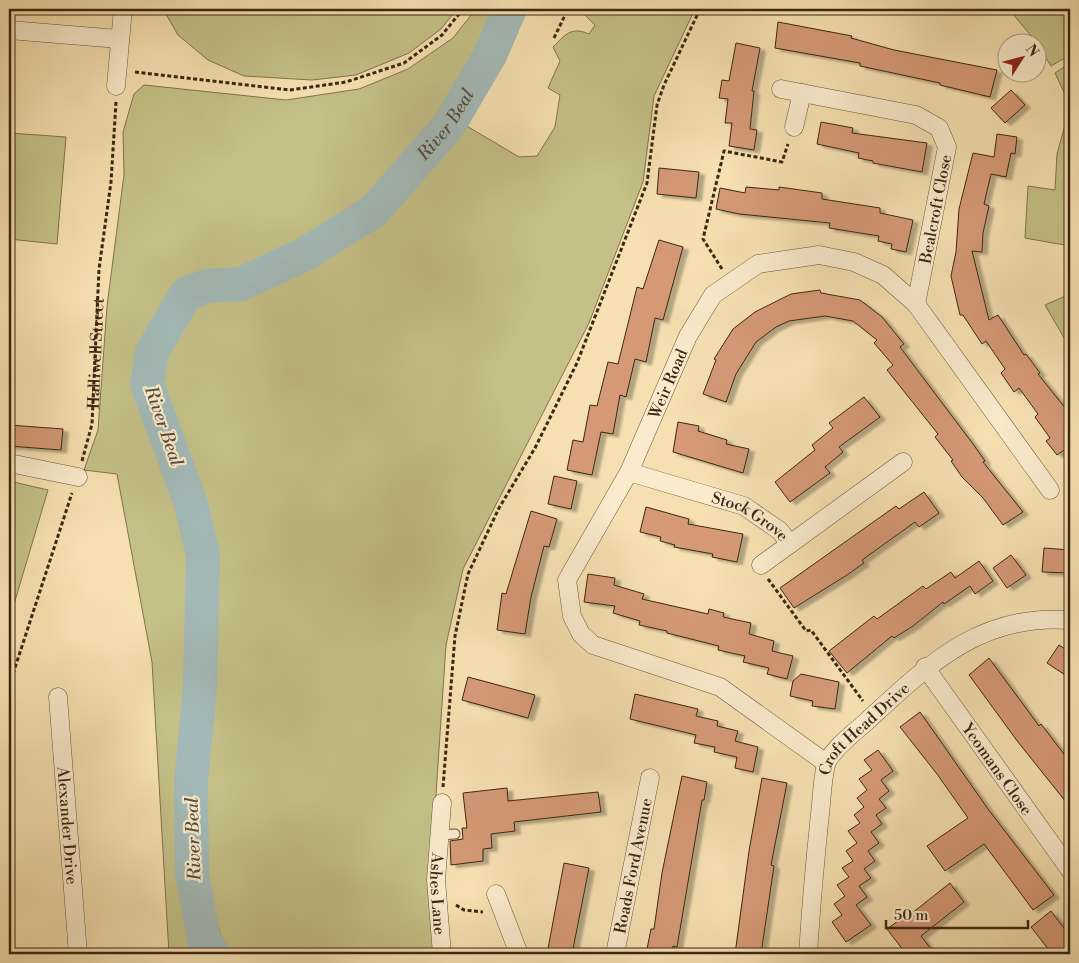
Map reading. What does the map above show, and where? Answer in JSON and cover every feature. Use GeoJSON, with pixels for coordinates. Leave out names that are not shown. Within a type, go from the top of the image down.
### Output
{"type":"FeatureCollection","features":[{"type":"Feature","properties":{"kind":"street"},"geometry":{"type":"LineString","coordinates":[[117,78],[122,9]]}},
{"type":"Feature","properties":{"kind":"street"},"geometry":{"type":"LineString","coordinates":[[9,30],[119,39]]}},
{"type":"Feature","properties":{"kind":"street","name":"Bealcroft Close"},"geometry":{"type":"LineString","coordinates":[[781,89],[916,115],[939,128],[947,147],[916,304]]}},
{"type":"Feature","properties":{"kind":"street"},"geometry":{"type":"LineString","coordinates":[[794,127],[802,93]]}},
{"type":"Feature","properties":{"kind":"street","name":"Weir Road"},"geometry":{"type":"LineString","coordinates":[[826,763],[720,688],[593,645],[581,634],[572,616],[567,580],[629,472],[688,336],[713,295],[758,264],[819,255],[854,262],[883,275],[916,304],[1050,490]]}},
{"type":"Feature","properties":{"kind":"street","name":"Stock Grove"},"geometry":{"type":"LineString","coordinates":[[629,472],[744,506],[780,531],[790,544],[903,462]]}},
{"type":"Feature","properties":{"kind":"street"},"geometry":{"type":"LineString","coordinates":[[9,463],[78,476]]}},
{"type":"Feature","properties":{"kind":"street"},"geometry":{"type":"LineString","coordinates":[[761,565],[790,544]]}},
{"type":"Feature","properties":{"kind":"street","name":"Croft Head Drive"},"geometry":{"type":"LineString","coordinates":[[808,954],[814,871],[826,763],[839,747],[925,667],[962,643],[998,628],[1047,618],[1070,620]]}},
{"type":"Feature","properties":{"kind":"street","name":"Yeomans Close"},"geometry":{"type":"LineString","coordinates":[[925,667],[1070,870]]}},
{"type":"Feature","properties":{"kind":"street","name":"Alexander Drive"},"geometry":{"type":"LineString","coordinates":[[58,697],[78,954]]}},
{"type":"Feature","properties":{"kind":"street","name":"Roads Ford Avenue"},"geometry":{"type":"LineString","coordinates":[[615,954],[650,778]]}},
{"type":"Feature","properties":{"kind":"street","name":"Ashes Lane"},"geometry":{"type":"LineString","coordinates":[[442,803],[438,835],[437,896],[442,954]]}},
{"type":"Feature","properties":{"kind":"street"},"geometry":{"type":"LineString","coordinates":[[496,894],[520,954]]}},
{"type":"Feature","properties":{"kind":"lane"},"geometry":{"type":"LineString","coordinates":[[438,835],[456,834]]}},
{"type":"Feature","properties":{"kind":"path"},"geometry":{"type":"LineString","coordinates":[[117,78],[177,79],[290,90],[346,82],[404,62],[442,35],[463,9]]}},
{"type":"Feature","properties":{"kind":"path"},"geometry":{"type":"LineString","coordinates":[[554,38],[568,9]]}},
{"type":"Feature","properties":{"kind":"path"},"geometry":{"type":"LineString","coordinates":[[442,803],[455,636],[468,574],[499,508],[535,448],[584,345],[647,183],[657,105],[700,9]]}},
{"type":"Feature","properties":{"kind":"path","name":"Halliwell Street"},"geometry":{"type":"LineString","coordinates":[[9,686],[78,476],[92,424],[99,268],[111,182],[117,78]]}},
{"type":"Feature","properties":{"kind":"path"},"geometry":{"type":"LineString","coordinates":[[730,283],[703,239],[724,151],[782,162],[794,127]]}},
{"type":"Feature","properties":{"kind":"path"},"geometry":{"type":"LineString","coordinates":[[761,565],[770,583],[806,631],[811,630],[873,715]]}},
{"type":"Feature","properties":{"kind":"path"},"geometry":{"type":"LineString","coordinates":[[437,896],[464,910],[503,914]]}},
{"type":"Feature","properties":{"kind":"shaded area"},"geometry":{"type":"Polygon","coordinates":[[[163,9],[457,9],[441,29],[409,53],[356,75],[312,80],[244,76],[208,60],[178,35],[163,9]]]}},
{"type":"Feature","properties":{"kind":"shaded area"},"geometry":{"type":"Polygon","coordinates":[[[476,9],[505,9],[495,32],[447,118],[372,206],[288,256],[236,277],[204,274],[182,282],[159,312],[140,367],[142,389],[184,510],[192,554],[191,690],[182,789],[185,875],[198,945],[204,954],[169,954],[152,662],[117,474],[84,470],[98,430],[107,306],[124,175],[123,132],[134,94],[144,85],[286,100],[359,89],[408,69],[453,38],[476,9]]]}},
{"type":"Feature","properties":{"kind":"shaded area"},"geometry":{"type":"Polygon","coordinates":[[[579,9],[695,9],[654,96],[643,182],[589,323],[463,569],[446,645],[437,779],[433,845],[439,954],[229,954],[224,947],[210,898],[202,806],[216,618],[211,534],[161,393],[158,362],[173,330],[188,310],[207,298],[241,294],[256,288],[353,241],[383,223],[415,181],[465,125],[519,157],[537,156],[555,127],[560,95],[548,88],[560,61],[553,47],[573,31],[589,34],[595,25],[579,9]]]}},
{"type":"Feature","properties":{"kind":"shaded area"},"geometry":{"type":"Polygon","coordinates":[[[1009,9],[1070,9],[1070,55],[1051,66],[1046,58],[1046,32],[1028,32],[1009,9]]]}},
{"type":"Feature","properties":{"kind":"shaded area"},"geometry":{"type":"Polygon","coordinates":[[[1070,63],[1070,105],[1055,73],[1070,63]]]}},
{"type":"Feature","properties":{"kind":"shaded area"},"geometry":{"type":"Polygon","coordinates":[[[1070,107],[1070,246],[1025,238],[1028,186],[1055,190],[1057,154],[1070,107]]]}},
{"type":"Feature","properties":{"kind":"shaded area"},"geometry":{"type":"Polygon","coordinates":[[[9,133],[66,137],[57,244],[9,239],[9,133]]]}},
{"type":"Feature","properties":{"kind":"shaded area"},"geometry":{"type":"Polygon","coordinates":[[[1070,294],[1070,348],[1045,305],[1070,294]]]}},
{"type":"Feature","properties":{"kind":"shaded area"},"geometry":{"type":"Polygon","coordinates":[[[9,481],[48,490],[9,621],[9,481]]]}},
{"type":"Feature","properties":{"kind":"building"},"geometry":{"type":"Polygon","coordinates":[[[778,22],[852,36],[851,38],[894,50],[996,70],[996,74],[990,97],[940,85],[940,83],[860,66],[860,63],[775,48],[778,22]]]}},
{"type":"Feature","properties":{"kind":"building"},"geometry":{"type":"Polygon","coordinates":[[[736,43],[760,48],[752,91],[754,91],[750,129],[757,130],[754,150],[729,146],[732,123],[725,123],[728,99],[719,98],[722,80],[729,81],[736,43]]]}},
{"type":"Feature","properties":{"kind":"building"},"geometry":{"type":"Polygon","coordinates":[[[1011,90],[1025,105],[1005,123],[991,108],[1011,90]]]}},
{"type":"Feature","properties":{"kind":"building"},"geometry":{"type":"Polygon","coordinates":[[[821,122],[853,128],[852,133],[927,143],[922,172],[873,163],[873,161],[858,158],[859,153],[817,144],[821,122]]]}},
{"type":"Feature","properties":{"kind":"building"},"geometry":{"type":"Polygon","coordinates":[[[997,134],[1017,137],[1015,154],[1011,153],[1006,177],[991,174],[984,204],[989,206],[983,233],[982,252],[972,251],[989,320],[998,315],[1024,355],[1026,354],[1040,373],[1038,374],[1070,414],[1070,446],[1057,455],[1046,441],[1050,438],[1035,417],[1038,414],[1019,388],[1014,392],[1001,373],[1005,369],[986,341],[982,344],[963,315],[960,315],[951,276],[956,252],[959,209],[973,153],[994,157],[997,134]]]}},
{"type":"Feature","properties":{"kind":"building"},"geometry":{"type":"Polygon","coordinates":[[[659,168],[699,172],[696,198],[657,194],[659,168]]]}},
{"type":"Feature","properties":{"kind":"building"},"geometry":{"type":"Polygon","coordinates":[[[746,187],[779,190],[779,187],[822,193],[822,199],[880,208],[880,213],[913,220],[906,252],[891,249],[892,244],[878,241],[879,236],[829,228],[830,223],[739,214],[716,209],[720,188],[745,193],[746,187]]]}},
{"type":"Feature","properties":{"kind":"building"},"geometry":{"type":"Polygon","coordinates":[[[659,240],[683,247],[663,320],[655,318],[646,362],[635,359],[626,397],[620,395],[613,434],[601,432],[592,475],[567,470],[573,440],[583,442],[590,405],[597,406],[608,362],[618,364],[637,287],[643,289],[659,240]]]}},
{"type":"Feature","properties":{"kind":"building"},"geometry":{"type":"Polygon","coordinates":[[[820,290],[821,293],[860,300],[882,317],[904,344],[900,347],[973,444],[985,461],[983,462],[1023,512],[1003,525],[983,498],[962,477],[951,461],[953,460],[935,437],[938,434],[887,370],[893,365],[874,343],[877,340],[853,321],[825,316],[789,321],[776,327],[756,342],[736,374],[726,402],[703,394],[716,360],[714,359],[733,329],[755,312],[791,294],[820,290]]]}},
{"type":"Feature","properties":{"kind":"building"},"geometry":{"type":"Polygon","coordinates":[[[864,397],[880,417],[839,447],[843,452],[825,467],[830,473],[790,502],[775,482],[815,450],[812,445],[833,428],[829,423],[864,397]]]}},
{"type":"Feature","properties":{"kind":"building"},"geometry":{"type":"Polygon","coordinates":[[[678,422],[699,426],[698,431],[727,440],[726,444],[749,449],[743,473],[673,452],[678,422]]]}},
{"type":"Feature","properties":{"kind":"building"},"geometry":{"type":"Polygon","coordinates":[[[9,425],[63,429],[61,450],[9,446],[9,425]]]}},
{"type":"Feature","properties":{"kind":"building"},"geometry":{"type":"Polygon","coordinates":[[[554,476],[577,481],[571,509],[548,504],[554,476]]]}},
{"type":"Feature","properties":{"kind":"building"},"geometry":{"type":"Polygon","coordinates":[[[924,492],[939,513],[919,527],[915,522],[862,560],[864,563],[794,608],[780,588],[896,506],[899,509],[924,492]]]}},
{"type":"Feature","properties":{"kind":"building"},"geometry":{"type":"Polygon","coordinates":[[[646,507],[689,519],[688,524],[743,534],[737,562],[712,557],[713,554],[674,547],[675,545],[660,541],[661,537],[640,532],[646,507]]]}},
{"type":"Feature","properties":{"kind":"building"},"geometry":{"type":"Polygon","coordinates":[[[531,511],[557,519],[549,547],[544,546],[531,597],[525,634],[497,630],[502,593],[506,594],[531,511]]]}},
{"type":"Feature","properties":{"kind":"building"},"geometry":{"type":"Polygon","coordinates":[[[1044,548],[1070,550],[1070,573],[1042,572],[1044,548]]]}},
{"type":"Feature","properties":{"kind":"building"},"geometry":{"type":"Polygon","coordinates":[[[1011,555],[1026,575],[1007,588],[993,568],[1011,555]]]}},
{"type":"Feature","properties":{"kind":"building"},"geometry":{"type":"Polygon","coordinates":[[[979,561],[993,581],[975,594],[970,586],[944,604],[943,602],[913,626],[894,638],[892,636],[847,673],[829,651],[874,616],[877,619],[923,586],[926,589],[951,572],[955,578],[979,561]]]}},
{"type":"Feature","properties":{"kind":"building"},"geometry":{"type":"Polygon","coordinates":[[[588,574],[615,578],[614,585],[644,594],[642,599],[708,614],[709,609],[724,613],[723,617],[751,623],[749,634],[774,641],[772,651],[793,656],[787,679],[767,674],[769,668],[743,662],[745,656],[718,650],[719,646],[639,625],[640,621],[613,613],[615,606],[584,602],[588,574]]]}},
{"type":"Feature","properties":{"kind":"building"},"geometry":{"type":"Polygon","coordinates":[[[1059,645],[1070,652],[1070,678],[1047,663],[1059,645]]]}},
{"type":"Feature","properties":{"kind":"building"},"geometry":{"type":"Polygon","coordinates":[[[989,658],[1039,726],[1041,724],[1070,762],[1070,807],[1018,742],[969,675],[989,658]]]}},
{"type":"Feature","properties":{"kind":"building"},"geometry":{"type":"Polygon","coordinates":[[[801,674],[839,682],[835,709],[812,706],[813,701],[790,696],[793,681],[801,674]]]}},
{"type":"Feature","properties":{"kind":"building"},"geometry":{"type":"Polygon","coordinates":[[[468,677],[535,695],[528,718],[462,700],[468,677]]]}},
{"type":"Feature","properties":{"kind":"building"},"geometry":{"type":"Polygon","coordinates":[[[635,694],[698,709],[696,716],[718,721],[717,726],[738,731],[735,741],[758,747],[753,772],[735,768],[737,757],[714,752],[715,747],[694,743],[696,735],[630,719],[635,694]]]}},
{"type":"Feature","properties":{"kind":"building"},"geometry":{"type":"Polygon","coordinates":[[[920,712],[988,809],[1054,895],[1033,910],[984,844],[945,871],[927,846],[968,818],[937,774],[900,727],[920,712]]]}},
{"type":"Feature","properties":{"kind":"building"},"geometry":{"type":"Polygon","coordinates":[[[878,750],[893,771],[881,780],[889,791],[879,799],[886,808],[876,815],[882,824],[871,832],[879,843],[868,851],[875,861],[864,869],[871,878],[859,886],[867,897],[856,905],[871,925],[846,942],[832,922],[842,915],[834,904],[845,896],[837,885],[849,877],[842,868],[853,861],[846,851],[857,843],[848,831],[860,823],[854,815],[864,807],[857,798],[867,790],[859,779],[872,770],[864,760],[878,750]]]}},
{"type":"Feature","properties":{"kind":"building"},"geometry":{"type":"Polygon","coordinates":[[[682,776],[707,782],[704,800],[702,800],[677,947],[673,946],[671,954],[646,954],[651,929],[654,929],[662,873],[682,776]]]}},
{"type":"Feature","properties":{"kind":"building"},"geometry":{"type":"Polygon","coordinates":[[[762,778],[787,783],[771,865],[774,866],[761,954],[735,954],[749,851],[762,778]]]}},
{"type":"Feature","properties":{"kind":"building"},"geometry":{"type":"Polygon","coordinates":[[[507,788],[508,801],[598,792],[601,812],[514,822],[515,831],[491,834],[492,848],[483,849],[483,861],[451,865],[450,841],[463,839],[462,828],[467,828],[463,793],[507,788]]]}},
{"type":"Feature","properties":{"kind":"building"},"geometry":{"type":"Polygon","coordinates":[[[564,863],[589,868],[572,954],[547,954],[564,863]]]}},
{"type":"Feature","properties":{"kind":"building"},"geometry":{"type":"Polygon","coordinates":[[[950,883],[964,902],[921,936],[935,954],[906,954],[887,929],[906,915],[907,917],[950,883]]]}},
{"type":"Feature","properties":{"kind":"building"},"geometry":{"type":"Polygon","coordinates":[[[1051,911],[1070,936],[1070,954],[1052,954],[1031,927],[1051,911]]]}},
{"type":"Feature","properties":{"kind":"waterway","name":"River Beal"},"geometry":{"type":"LineString","coordinates":[[213,954],[204,940],[192,874],[191,781],[200,688],[203,555],[191,504],[147,384],[152,352],[186,294],[207,286],[241,284],[305,254],[374,211],[449,125],[490,55],[510,9]]}}]}
